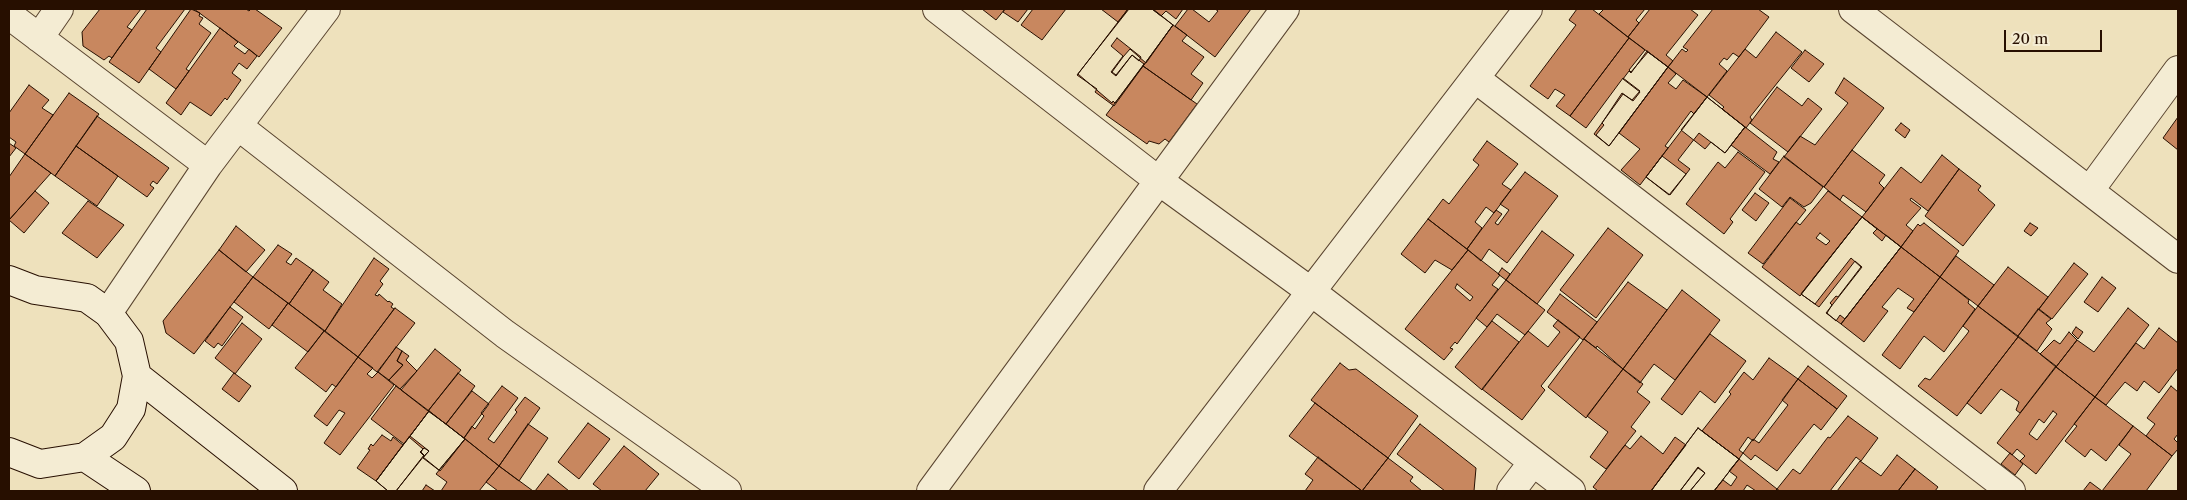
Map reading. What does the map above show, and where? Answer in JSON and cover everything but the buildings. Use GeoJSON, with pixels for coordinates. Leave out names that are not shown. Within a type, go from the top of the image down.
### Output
{"type":"FeatureCollection","features":[{"type":"Feature","properties":{"kind":"street"},"geometry":{"type":"LineString","coordinates":[[39,38],[59,9]]}},
{"type":"Feature","properties":{"kind":"street"},"geometry":{"type":"LineString","coordinates":[[108,313],[208,165],[326,9]]}},
{"type":"Feature","properties":{"kind":"street"},"geometry":{"type":"LineString","coordinates":[[937,9],[1159,181],[1312,293],[1570,491]]}},
{"type":"Feature","properties":{"kind":"street"},"geometry":{"type":"LineString","coordinates":[[931,491],[1285,9]]}},
{"type":"Feature","properties":{"kind":"street"},"geometry":{"type":"LineString","coordinates":[[1158,491],[1312,293],[1528,9]]}},
{"type":"Feature","properties":{"kind":"street"},"geometry":{"type":"LineString","coordinates":[[1854,9],[2178,259]]}},
{"type":"Feature","properties":{"kind":"street"},"geometry":{"type":"LineString","coordinates":[[9,15],[208,165]]}},
{"type":"Feature","properties":{"kind":"street"},"geometry":{"type":"LineString","coordinates":[[2090,190],[2178,70]]}},
{"type":"Feature","properties":{"kind":"street"},"geometry":{"type":"LineString","coordinates":[[1476,79],[2011,491]]}},
{"type":"Feature","properties":{"kind":"street"},"geometry":{"type":"LineString","coordinates":[[238,126],[505,334],[726,491]]}},
{"type":"Feature","properties":{"kind":"street"},"geometry":{"type":"LineString","coordinates":[[9,280],[35,290],[87,298],[108,313],[130,341],[137,376],[131,409],[127,416],[113,437],[85,457],[40,464],[9,452]]}},
{"type":"Feature","properties":{"kind":"street"},"geometry":{"type":"LineString","coordinates":[[9,300],[35,290]]}},
{"type":"Feature","properties":{"kind":"street"},"geometry":{"type":"LineString","coordinates":[[137,376],[283,491]]}},
{"type":"Feature","properties":{"kind":"street"},"geometry":{"type":"LineString","coordinates":[[85,457],[136,491]]}},
{"type":"Feature","properties":{"kind":"street"},"geometry":{"type":"LineString","coordinates":[[1512,491],[1533,462]]}}]}
